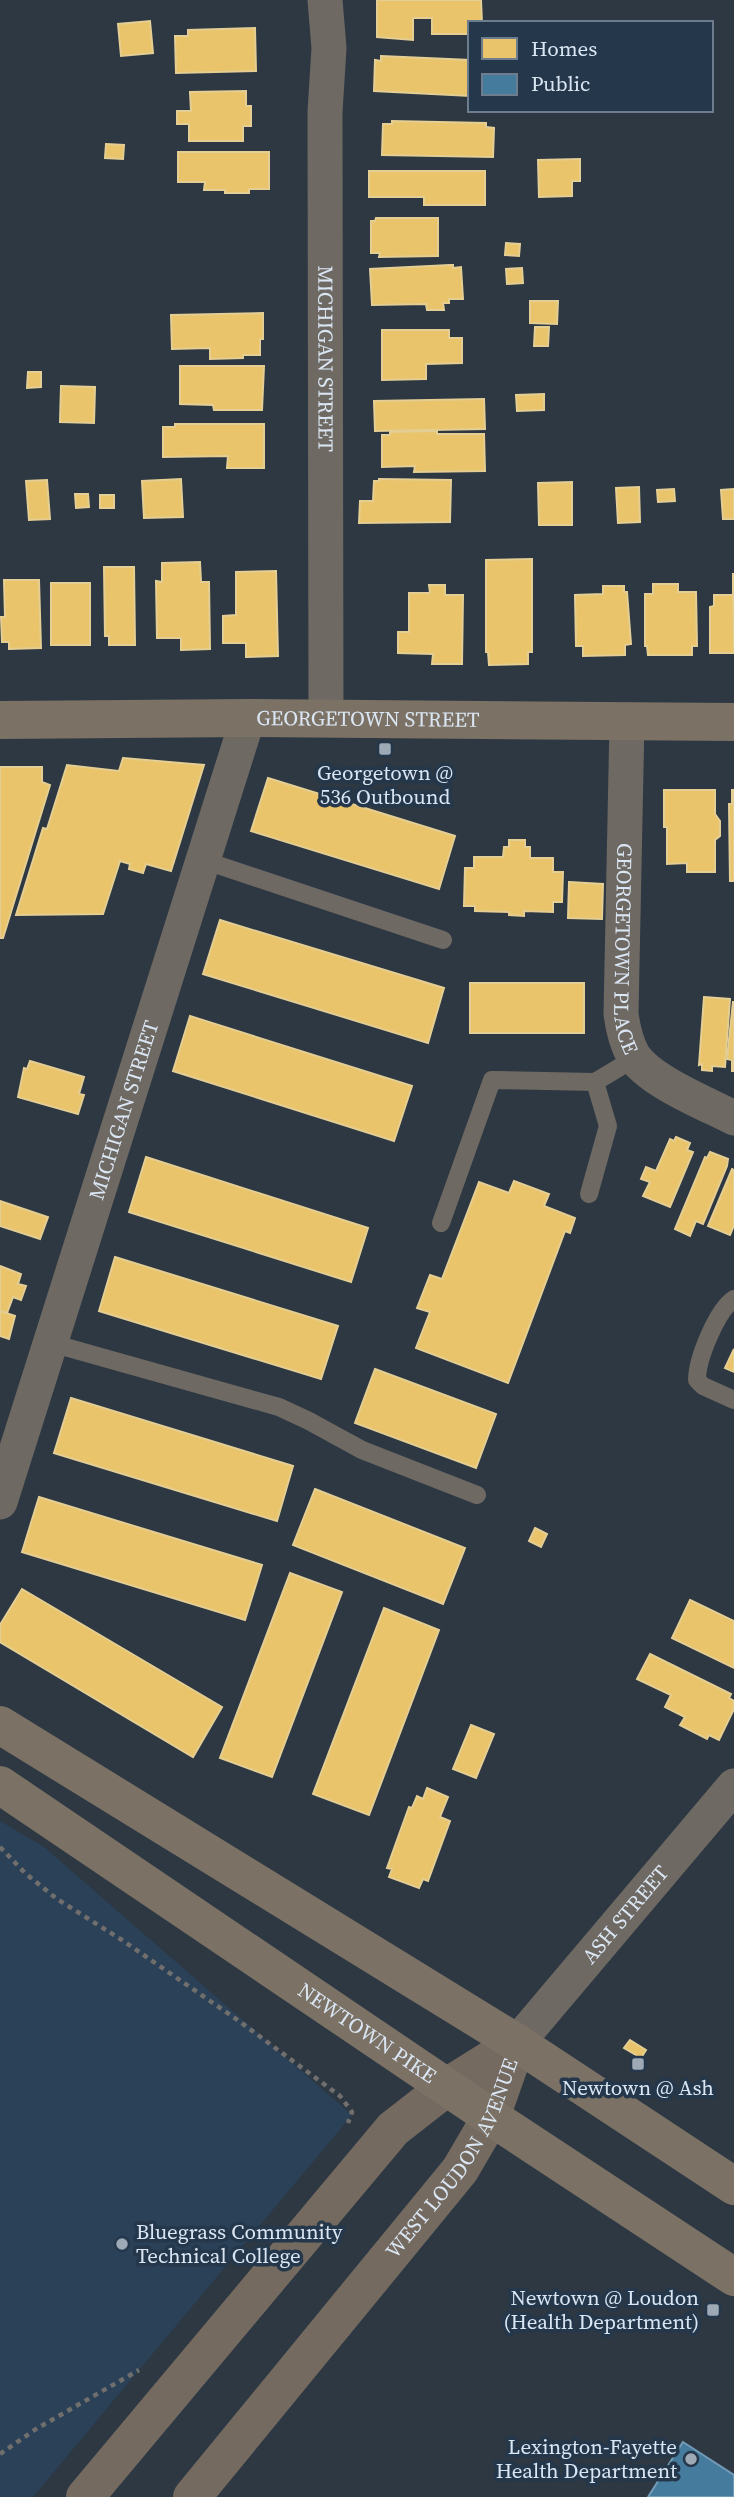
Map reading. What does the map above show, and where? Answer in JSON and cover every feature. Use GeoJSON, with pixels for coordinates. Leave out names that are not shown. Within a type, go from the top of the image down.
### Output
{"type":"FeatureCollection","features":[{"type":"Feature","properties":{"kind":"main road","name":"GEORGETOWN STREET"},"geometry":{"type":"LineString","coordinates":[[0,720],[248,718],[734,722]]}},
{"type":"Feature","properties":{"kind":"main road"},"geometry":{"type":"LineString","coordinates":[[0,1725],[517,2043],[734,2186]]}},
{"type":"Feature","properties":{"kind":"main road","name":"NEWTOWN PIKE"},"geometry":{"type":"LineString","coordinates":[[0,1785],[491,2117],[734,2277]]}},
{"type":"Feature","properties":{"kind":"main road","name":"WEST LOUDON AVENUE"},"geometry":{"type":"LineString","coordinates":[[85,2497],[393,2129],[448,2086],[517,2043]]}},
{"type":"Feature","properties":{"kind":"main road","name":"WEST LOUDON AVENUE"},"geometry":{"type":"LineString","coordinates":[[192,2497],[460,2170],[491,2117],[517,2043]]}},
{"type":"Feature","properties":{"kind":"street","name":"MICHIGAN STREET"},"geometry":{"type":"LineString","coordinates":[[325,0],[328,47],[325,112],[326,719]]}},
{"type":"Feature","properties":{"kind":"street","name":"MICHIGAN STREET"},"geometry":{"type":"LineString","coordinates":[[0,1502],[248,718]]}},
{"type":"Feature","properties":{"kind":"street","name":"GEORGETOWN PLACE"},"geometry":{"type":"LineString","coordinates":[[627,721],[621,1014],[624,1036],[635,1058],[673,1087],[734,1118]]}},
{"type":"Feature","properties":{"kind":"street","name":"ASH STREET"},"geometry":{"type":"LineString","coordinates":[[517,2043],[734,1786]]}},
{"type":"Feature","properties":{"kind":"lane"},"geometry":{"type":"LineString","coordinates":[[204,860],[443,940]]}},
{"type":"Feature","properties":{"kind":"lane"},"geometry":{"type":"LineString","coordinates":[[441,1223],[492,1080],[595,1082],[635,1058]]}},
{"type":"Feature","properties":{"kind":"lane"},"geometry":{"type":"LineString","coordinates":[[589,1194],[608,1126],[595,1082]]}},
{"type":"Feature","properties":{"kind":"lane"},"geometry":{"type":"LineString","coordinates":[[734,1299],[726,1304],[697,1368],[697,1380],[734,1400]]}},
{"type":"Feature","properties":{"kind":"lane"},"geometry":{"type":"LineString","coordinates":[[51,1343],[279,1407],[309,1420],[362,1450],[477,1495]]}},
{"type":"Feature","properties":{"kind":"path"},"geometry":{"type":"LineString","coordinates":[[0,1847],[25,1873],[57,1899],[122,1940],[239,2021],[340,2096],[352,2112],[348,2124]]}},
{"type":"Feature","properties":{"kind":"path"},"geometry":{"type":"LineString","coordinates":[[0,2454],[36,2429],[137,2373],[146,2364]]}},
{"type":"Feature","properties":{"kind":"shaded area","name":"Bluegrass Community Technical College"},"geometry":{"type":"Polygon","coordinates":[[[0,1821],[44,1847],[352,2115],[33,2497],[0,2497],[0,1821]]]}},
{"type":"Feature","properties":{"kind":"building: Homes"},"geometry":{"type":"Polygon","coordinates":[[[377,0],[481,0],[482,21],[468,21],[468,34],[432,34],[432,18],[413,18],[413,40],[377,37],[377,0]]]}},
{"type":"Feature","properties":{"kind":"building: Homes"},"geometry":{"type":"Polygon","coordinates":[[[150,21],[153,53],[121,56],[118,24],[150,21]]]}},
{"type":"Feature","properties":{"kind":"building: Homes"},"geometry":{"type":"Polygon","coordinates":[[[255,28],[256,71],[176,73],[175,36],[188,36],[188,30],[255,28]]]}},
{"type":"Feature","properties":{"kind":"building: Homes"},"geometry":{"type":"Polygon","coordinates":[[[381,56],[468,60],[468,96],[374,91],[375,60],[381,61],[381,56]]]}},
{"type":"Feature","properties":{"kind":"building: Homes"},"geometry":{"type":"Polygon","coordinates":[[[246,91],[246,106],[251,106],[251,126],[243,126],[243,141],[189,141],[189,124],[177,124],[177,111],[191,111],[190,92],[246,91]]]}},
{"type":"Feature","properties":{"kind":"building: Homes"},"geometry":{"type":"Polygon","coordinates":[[[392,121],[486,123],[486,127],[494,128],[493,157],[382,155],[383,124],[392,124],[392,121]]]}},
{"type":"Feature","properties":{"kind":"building: Homes"},"geometry":{"type":"Polygon","coordinates":[[[106,144],[124,145],[123,159],[105,158],[106,144]]]}},
{"type":"Feature","properties":{"kind":"building: Homes"},"geometry":{"type":"Polygon","coordinates":[[[178,152],[269,152],[269,189],[249,189],[249,193],[225,193],[225,190],[204,190],[205,182],[178,182],[178,152]]]}},
{"type":"Feature","properties":{"kind":"building: Homes"},"geometry":{"type":"Polygon","coordinates":[[[580,159],[580,181],[572,181],[572,196],[539,197],[538,160],[580,159]]]}},
{"type":"Feature","properties":{"kind":"building: Homes"},"geometry":{"type":"Polygon","coordinates":[[[369,171],[485,171],[485,205],[424,205],[424,197],[369,197],[369,171]]]}},
{"type":"Feature","properties":{"kind":"building: Homes"},"geometry":{"type":"Polygon","coordinates":[[[376,218],[438,218],[438,256],[379,257],[380,253],[371,253],[371,221],[376,218]]]}},
{"type":"Feature","properties":{"kind":"building: Homes"},"geometry":{"type":"Polygon","coordinates":[[[506,243],[520,244],[519,256],[505,255],[506,243]]]}},
{"type":"Feature","properties":{"kind":"building: Homes"},"geometry":{"type":"Polygon","coordinates":[[[453,265],[453,268],[461,267],[463,299],[449,299],[449,303],[443,303],[444,310],[427,310],[426,304],[372,305],[370,269],[453,265]]]}},
{"type":"Feature","properties":{"kind":"building: Homes"},"geometry":{"type":"Polygon","coordinates":[[[522,268],[523,283],[507,284],[506,269],[522,268]]]}},
{"type":"Feature","properties":{"kind":"building: Homes"},"geometry":{"type":"Polygon","coordinates":[[[530,301],[558,301],[557,324],[530,323],[530,301]]]}},
{"type":"Feature","properties":{"kind":"building: Homes"},"geometry":{"type":"Polygon","coordinates":[[[263,313],[260,355],[210,359],[210,348],[172,349],[171,315],[263,313]]]}},
{"type":"Feature","properties":{"kind":"building: Homes"},"geometry":{"type":"Polygon","coordinates":[[[535,327],[549,327],[548,346],[534,346],[535,327]]]}},
{"type":"Feature","properties":{"kind":"building: Homes"},"geometry":{"type":"Polygon","coordinates":[[[382,330],[449,330],[449,338],[462,338],[462,363],[426,364],[426,379],[382,380],[382,330]]]}},
{"type":"Feature","properties":{"kind":"building: Homes"},"geometry":{"type":"Polygon","coordinates":[[[180,366],[264,366],[262,410],[214,410],[213,405],[180,404],[180,366]]]}},
{"type":"Feature","properties":{"kind":"building: Homes"},"geometry":{"type":"Polygon","coordinates":[[[28,372],[41,372],[41,387],[27,388],[28,372]]]}},
{"type":"Feature","properties":{"kind":"building: Homes"},"geometry":{"type":"Polygon","coordinates":[[[61,386],[95,387],[94,423],[60,422],[61,386]]]}},
{"type":"Feature","properties":{"kind":"building: Homes"},"geometry":{"type":"Polygon","coordinates":[[[544,394],[544,410],[517,411],[516,395],[544,394]]]}},
{"type":"Feature","properties":{"kind":"building: Homes"},"geometry":{"type":"Polygon","coordinates":[[[484,399],[485,429],[375,431],[374,401],[484,399]]]}},
{"type":"Feature","properties":{"kind":"building: Homes"},"geometry":{"type":"Polygon","coordinates":[[[175,424],[264,424],[264,468],[227,468],[228,456],[163,457],[163,427],[175,427],[175,424]]]}},
{"type":"Feature","properties":{"kind":"building: Homes"},"geometry":{"type":"Polygon","coordinates":[[[437,431],[437,434],[484,434],[485,471],[414,472],[415,466],[382,467],[382,435],[390,435],[390,432],[437,431]]]}},
{"type":"Feature","properties":{"kind":"building: Homes"},"geometry":{"type":"Polygon","coordinates":[[[181,479],[183,517],[144,518],[142,481],[181,479]]]}},
{"type":"Feature","properties":{"kind":"building: Homes"},"geometry":{"type":"Polygon","coordinates":[[[47,480],[50,519],[29,520],[26,481],[47,480]]]}},
{"type":"Feature","properties":{"kind":"building: Homes"},"geometry":{"type":"Polygon","coordinates":[[[451,480],[450,522],[359,523],[360,501],[373,501],[374,481],[451,480]]]}},
{"type":"Feature","properties":{"kind":"building: Homes"},"geometry":{"type":"Polygon","coordinates":[[[572,482],[572,525],[539,525],[538,483],[572,482]]]}},
{"type":"Feature","properties":{"kind":"building: Homes"},"geometry":{"type":"Polygon","coordinates":[[[639,487],[640,522],[618,523],[616,488],[639,487]]]}},
{"type":"Feature","properties":{"kind":"building: Homes"},"geometry":{"type":"Polygon","coordinates":[[[674,489],[675,501],[658,502],[657,490],[674,489]]]}},
{"type":"Feature","properties":{"kind":"building: Homes"},"geometry":{"type":"Polygon","coordinates":[[[734,489],[734,519],[723,519],[721,490],[734,489]]]}},
{"type":"Feature","properties":{"kind":"building: Homes"},"geometry":{"type":"Polygon","coordinates":[[[75,494],[88,494],[89,507],[76,508],[75,494]]]}},
{"type":"Feature","properties":{"kind":"building: Homes"},"geometry":{"type":"Polygon","coordinates":[[[100,495],[114,495],[114,508],[100,508],[100,495]]]}},
{"type":"Feature","properties":{"kind":"building: Homes"},"geometry":{"type":"Polygon","coordinates":[[[532,559],[532,652],[528,652],[528,664],[489,665],[486,652],[486,560],[532,559]]]}},
{"type":"Feature","properties":{"kind":"building: Homes"},"geometry":{"type":"Polygon","coordinates":[[[200,562],[201,582],[209,582],[210,649],[181,650],[181,638],[157,638],[156,581],[162,582],[162,563],[200,562]]]}},
{"type":"Feature","properties":{"kind":"building: Homes"},"geometry":{"type":"Polygon","coordinates":[[[104,567],[134,567],[135,645],[109,645],[109,636],[105,636],[104,567]]]}},
{"type":"Feature","properties":{"kind":"building: Homes"},"geometry":{"type":"Polygon","coordinates":[[[276,571],[278,656],[246,657],[246,643],[223,643],[223,616],[236,615],[236,572],[276,571]]]}},
{"type":"Feature","properties":{"kind":"building: Homes"},"geometry":{"type":"Polygon","coordinates":[[[733,573],[734,653],[710,653],[710,607],[714,606],[714,595],[733,595],[733,573]]]}},
{"type":"Feature","properties":{"kind":"building: Homes"},"geometry":{"type":"Polygon","coordinates":[[[4,580],[39,580],[41,648],[9,649],[9,642],[2,642],[1,617],[5,617],[4,580]]]}},
{"type":"Feature","properties":{"kind":"building: Homes"},"geometry":{"type":"Polygon","coordinates":[[[51,583],[90,583],[90,645],[51,645],[51,583]]]}},
{"type":"Feature","properties":{"kind":"building: Homes"},"geometry":{"type":"Polygon","coordinates":[[[653,584],[678,584],[678,592],[696,592],[697,646],[692,646],[692,655],[648,655],[645,646],[645,594],[653,594],[653,584]]]}},
{"type":"Feature","properties":{"kind":"building: Homes"},"geometry":{"type":"Polygon","coordinates":[[[429,585],[445,585],[445,595],[463,595],[462,664],[432,664],[433,654],[398,653],[398,632],[409,632],[409,593],[430,593],[429,585]]]}},
{"type":"Feature","properties":{"kind":"building: Homes"},"geometry":{"type":"Polygon","coordinates":[[[603,586],[624,586],[624,592],[627,592],[631,644],[625,645],[625,655],[583,656],[583,646],[576,646],[575,595],[603,594],[603,586]]]}},
{"type":"Feature","properties":{"kind":"building: Homes"},"geometry":{"type":"Polygon","coordinates":[[[123,758],[204,765],[171,871],[146,864],[143,873],[129,869],[130,864],[120,861],[103,914],[16,915],[43,828],[47,829],[67,765],[119,771],[123,758]]]}},
{"type":"Feature","properties":{"kind":"building: Homes"},"geometry":{"type":"Polygon","coordinates":[[[0,767],[42,767],[42,782],[50,785],[3,938],[0,938],[0,767]]]}},
{"type":"Feature","properties":{"kind":"building: Homes"},"geometry":{"type":"Polygon","coordinates":[[[268,778],[455,836],[439,889],[251,831],[268,778]]]}},
{"type":"Feature","properties":{"kind":"building: Homes"},"geometry":{"type":"Polygon","coordinates":[[[664,790],[715,790],[715,814],[720,821],[720,836],[715,840],[715,872],[687,872],[687,863],[667,864],[664,790]]]}},
{"type":"Feature","properties":{"kind":"building: Homes"},"geometry":{"type":"Polygon","coordinates":[[[732,790],[734,881],[730,881],[729,804],[732,804],[732,790]]]}},
{"type":"Feature","properties":{"kind":"building: Homes"},"geometry":{"type":"Polygon","coordinates":[[[509,840],[525,840],[525,847],[530,847],[530,858],[553,858],[553,872],[563,872],[562,902],[553,902],[553,912],[524,911],[524,916],[509,915],[509,912],[475,911],[475,906],[464,906],[465,868],[474,868],[474,857],[503,857],[504,847],[509,847],[509,840]]]}},
{"type":"Feature","properties":{"kind":"building: Homes"},"geometry":{"type":"Polygon","coordinates":[[[569,882],[603,884],[602,919],[568,918],[569,882]]]}},
{"type":"Feature","properties":{"kind":"building: Homes"},"geometry":{"type":"Polygon","coordinates":[[[220,920],[444,988],[428,1043],[203,974],[220,920]]]}},
{"type":"Feature","properties":{"kind":"building: Homes"},"geometry":{"type":"Polygon","coordinates":[[[470,983],[584,983],[584,1033],[470,1033],[470,983]]]}},
{"type":"Feature","properties":{"kind":"building: Homes"},"geometry":{"type":"Polygon","coordinates":[[[704,997],[730,999],[725,1067],[712,1066],[712,1071],[702,1070],[702,1064],[699,1065],[704,997]]]}},
{"type":"Feature","properties":{"kind":"building: Homes"},"geometry":{"type":"Polygon","coordinates":[[[733,1002],[732,1071],[732,1060],[727,1059],[733,1002]]]}},
{"type":"Feature","properties":{"kind":"building: Homes"},"geometry":{"type":"Polygon","coordinates":[[[190,1016],[412,1086],[394,1141],[173,1071],[190,1016]]]}},
{"type":"Feature","properties":{"kind":"building: Homes"},"geometry":{"type":"Polygon","coordinates":[[[30,1061],[84,1077],[79,1094],[84,1095],[78,1114],[18,1097],[24,1068],[27,1069],[30,1061]]]}},
{"type":"Feature","properties":{"kind":"building: Homes"},"geometry":{"type":"Polygon","coordinates":[[[676,1137],[690,1143],[687,1150],[693,1152],[670,1207],[643,1196],[650,1182],[641,1179],[646,1167],[656,1171],[670,1139],[674,1141],[676,1137]]]}},
{"type":"Feature","properties":{"kind":"building: Homes"},"geometry":{"type":"Polygon","coordinates":[[[710,1152],[728,1159],[727,1166],[703,1224],[696,1221],[690,1236],[675,1229],[705,1157],[707,1158],[710,1152]]]}},
{"type":"Feature","properties":{"kind":"building: Homes"},"geometry":{"type":"Polygon","coordinates":[[[146,1157],[368,1228],[351,1282],[129,1212],[146,1157]]]}},
{"type":"Feature","properties":{"kind":"building: Homes"},"geometry":{"type":"Polygon","coordinates":[[[732,1169],[734,1225],[730,1235],[708,1226],[732,1169]]]}},
{"type":"Feature","properties":{"kind":"building: Homes"},"geometry":{"type":"Polygon","coordinates":[[[514,1181],[549,1194],[544,1206],[575,1218],[570,1233],[565,1231],[508,1383],[416,1348],[430,1312],[417,1308],[430,1275],[442,1279],[479,1182],[509,1193],[514,1181]]]}},
{"type":"Feature","properties":{"kind":"building: Homes"},"geometry":{"type":"Polygon","coordinates":[[[0,1201],[48,1217],[40,1239],[0,1226],[0,1201]]]}},
{"type":"Feature","properties":{"kind":"building: Homes"},"geometry":{"type":"Polygon","coordinates":[[[115,1257],[338,1326],[321,1379],[99,1311],[115,1257]]]}},
{"type":"Feature","properties":{"kind":"building: Homes"},"geometry":{"type":"Polygon","coordinates":[[[0,1266],[21,1274],[18,1284],[26,1286],[21,1300],[13,1297],[7,1313],[0,1311],[0,1266]]]}},
{"type":"Feature","properties":{"kind":"building: Homes"},"geometry":{"type":"Polygon","coordinates":[[[0,1311],[15,1316],[9,1339],[0,1336],[0,1311]]]}},
{"type":"Feature","properties":{"kind":"building: Homes"},"geometry":{"type":"Polygon","coordinates":[[[734,1349],[734,1372],[725,1368],[734,1349]]]}},
{"type":"Feature","properties":{"kind":"building: Homes"},"geometry":{"type":"Polygon","coordinates":[[[375,1369],[496,1414],[476,1468],[355,1423],[375,1369]]]}},
{"type":"Feature","properties":{"kind":"building: Homes"},"geometry":{"type":"Polygon","coordinates":[[[71,1398],[293,1466],[277,1521],[54,1453],[71,1398]]]}},
{"type":"Feature","properties":{"kind":"building: Homes"},"geometry":{"type":"Polygon","coordinates":[[[315,1489],[465,1548],[443,1604],[293,1545],[315,1489]]]}},
{"type":"Feature","properties":{"kind":"building: Homes"},"geometry":{"type":"Polygon","coordinates":[[[39,1497],[262,1565],[245,1620],[22,1552],[39,1497]]]}},
{"type":"Feature","properties":{"kind":"building: Homes"},"geometry":{"type":"Polygon","coordinates":[[[535,1528],[547,1534],[541,1547],[529,1541],[535,1528]]]}},
{"type":"Feature","properties":{"kind":"building: Homes"},"geometry":{"type":"Polygon","coordinates":[[[290,1573],[342,1592],[272,1777],[220,1758],[290,1573]]]}},
{"type":"Feature","properties":{"kind":"building: Homes"},"geometry":{"type":"Polygon","coordinates":[[[22,1589],[222,1707],[193,1757],[0,1642],[0,1625],[22,1589]]]}},
{"type":"Feature","properties":{"kind":"building: Homes"},"geometry":{"type":"Polygon","coordinates":[[[690,1600],[734,1621],[734,1668],[672,1638],[690,1600]]]}},
{"type":"Feature","properties":{"kind":"building: Homes"},"geometry":{"type":"Polygon","coordinates":[[[384,1608],[439,1630],[369,1815],[313,1794],[384,1608]]]}},
{"type":"Feature","properties":{"kind":"building: Homes"},"geometry":{"type":"Polygon","coordinates":[[[650,1654],[731,1694],[729,1698],[734,1701],[734,1709],[719,1740],[709,1735],[707,1739],[680,1725],[685,1717],[665,1707],[671,1695],[637,1679],[650,1654]]]}},
{"type":"Feature","properties":{"kind":"building: Homes"},"geometry":{"type":"Polygon","coordinates":[[[471,1725],[494,1734],[476,1778],[453,1769],[471,1725]]]}},
{"type":"Feature","properties":{"kind":"building: Homes"},"geometry":{"type":"Polygon","coordinates":[[[427,1788],[448,1797],[440,1817],[450,1821],[428,1881],[423,1879],[419,1888],[389,1877],[392,1869],[387,1868],[409,1807],[412,1808],[417,1796],[423,1799],[427,1788]]]}},
{"type":"Feature","properties":{"kind":"building: Homes"},"geometry":{"type":"Polygon","coordinates":[[[630,2040],[646,2050],[641,2058],[624,2048],[630,2040]]]}},
{"type":"Feature","properties":{"kind":"building: Public","name":"Lexington-Fayette Health Department"},"geometry":{"type":"Polygon","coordinates":[[[683,2442],[734,2475],[734,2497],[648,2497],[683,2442]]]}},
{"type":"Feature","properties":{"kind":"place","name":"Georgetown @ 536 Outbound"},"geometry":{"type":"Point","coordinates":[385,749]}},
{"type":"Feature","properties":{"kind":"place","name":"Newtown @ Ash"},"geometry":{"type":"Point","coordinates":[638,2064]}},
{"type":"Feature","properties":{"kind":"place","name":"Bluegrass Community Technical College"},"geometry":{"type":"Point","coordinates":[122,2244]}},
{"type":"Feature","properties":{"kind":"place","name":"Newtown @ Loudon (Health Department)"},"geometry":{"type":"Point","coordinates":[713,2310]}},
{"type":"Feature","properties":{"kind":"place","name":"Lexington-Fayette Health Department"},"geometry":{"type":"Point","coordinates":[691,2459]}}]}
